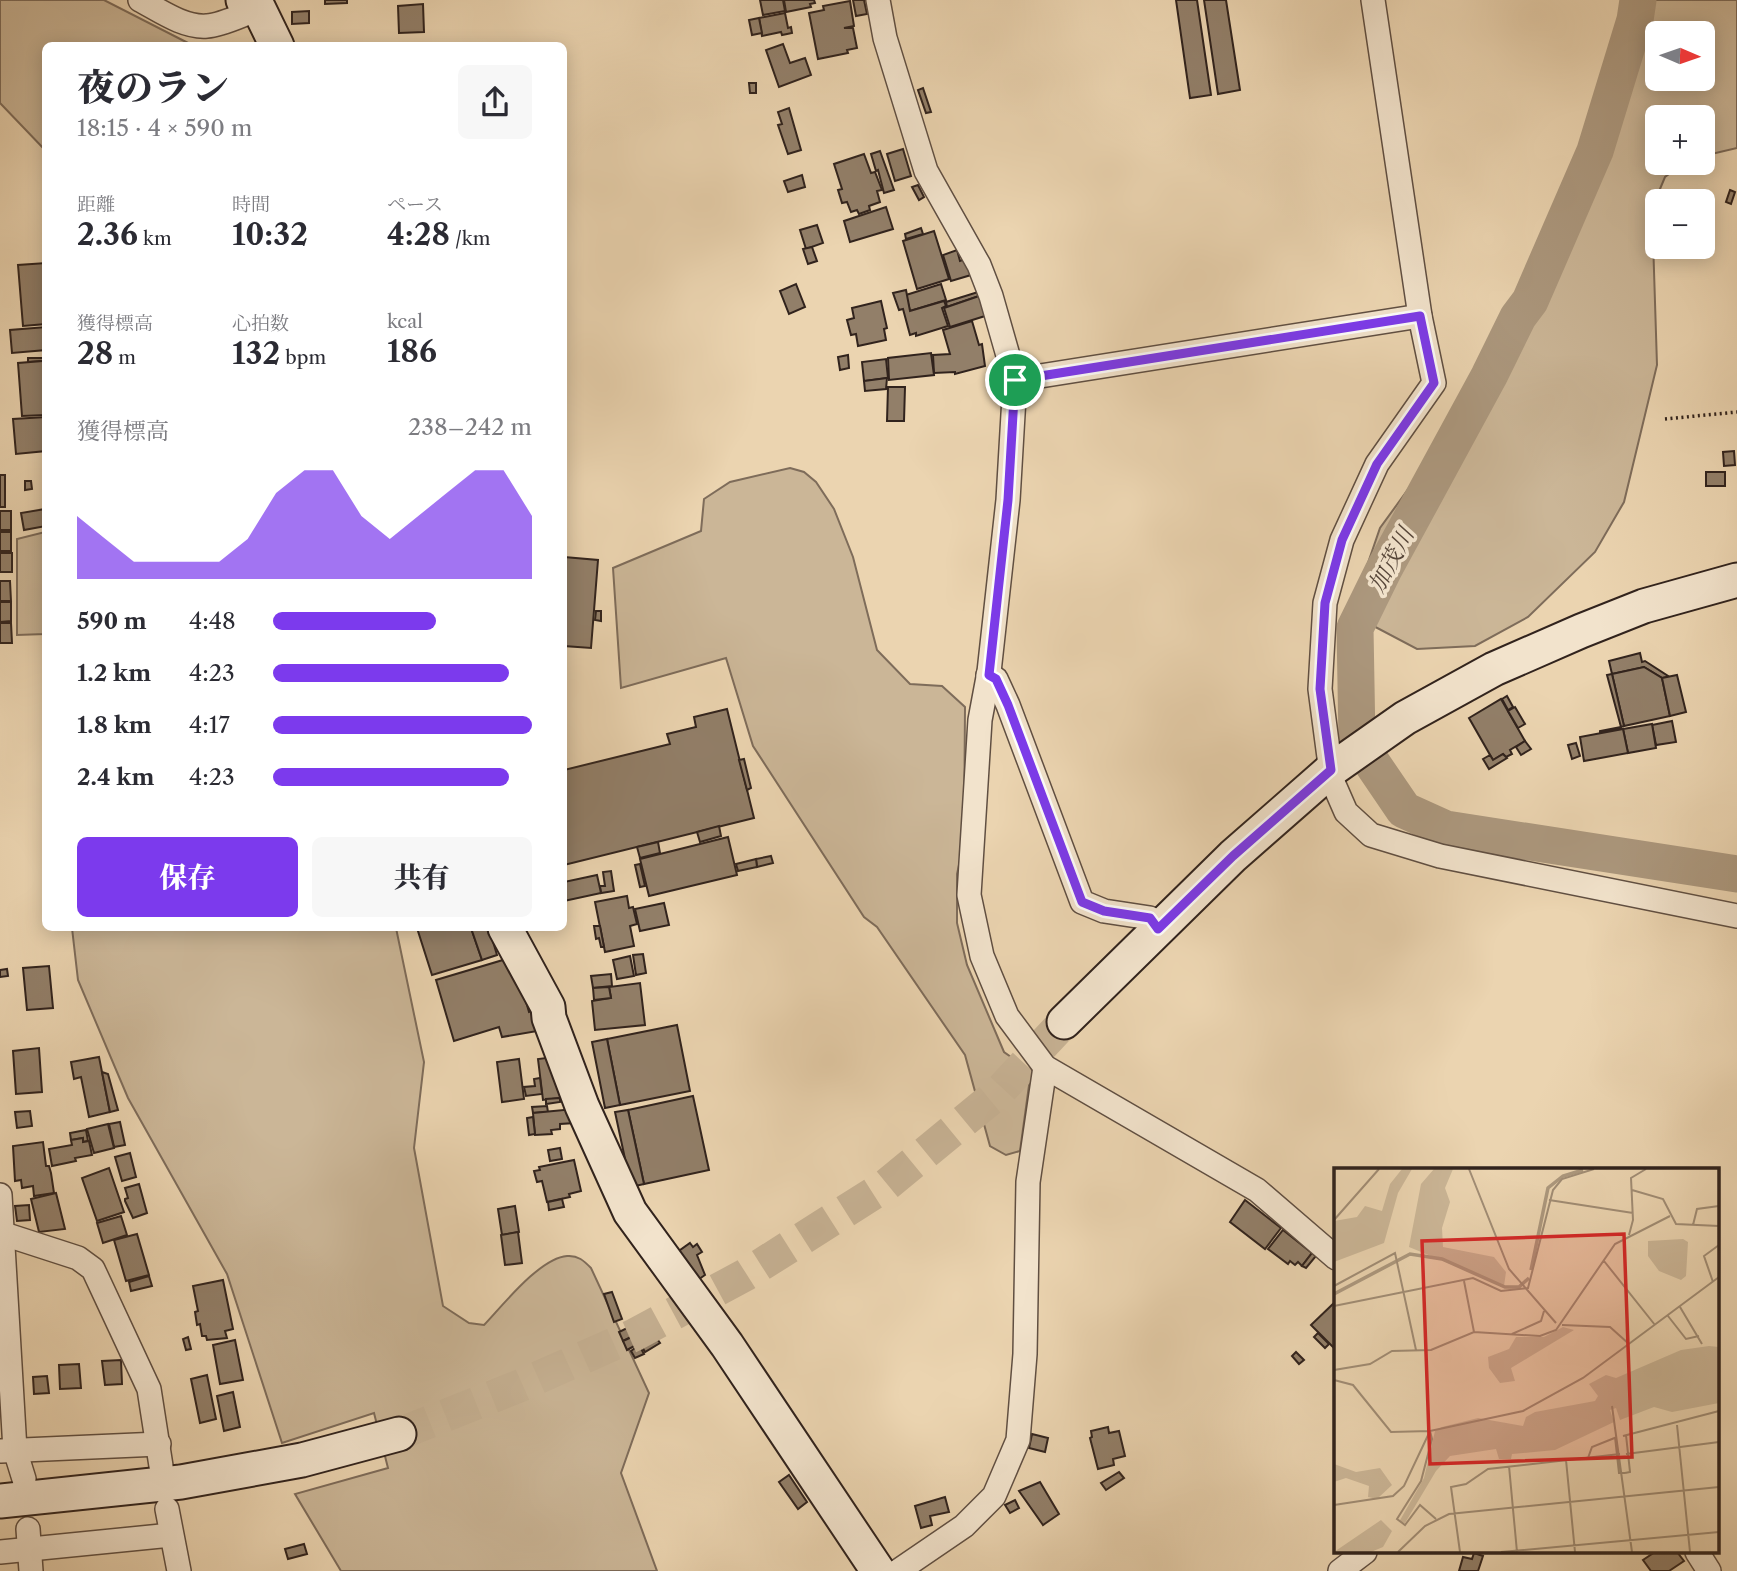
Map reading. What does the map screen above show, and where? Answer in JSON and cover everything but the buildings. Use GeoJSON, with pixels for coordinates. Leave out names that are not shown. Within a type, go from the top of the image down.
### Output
{"type":"FeatureCollection","features":[{"type":"Feature","properties":{"kind":"street"},"geometry":{"type":"LineString","coordinates":[[140,0],[182,21],[207,26],[255,3],[275,42]]}},
{"type":"Feature","properties":{"kind":"street"},"geometry":{"type":"LineString","coordinates":[[878,0],[885,38],[926,171],[979,265],[991,296],[1015,380],[1008,500],[989,675],[980,720],[970,895],[982,956],[1007,1016],[1045,1067],[1257,1190],[1334,1256]]}},
{"type":"Feature","properties":{"kind":"street"},"geometry":{"type":"LineString","coordinates":[[1373,0],[1420,316],[1434,383],[1377,464],[1342,540],[1325,603],[1320,689],[1332,780],[1346,812],[1371,835],[1440,856],[1737,916]]}},
{"type":"Feature","properties":{"kind":"street"},"geometry":{"type":"LineString","coordinates":[[1015,380],[1420,316]]}},
{"type":"Feature","properties":{"kind":"street"},"geometry":{"type":"LineString","coordinates":[[1064,1022],[1233,856],[1331,769],[1405,718],[1494,669],[1581,631],[1644,606],[1737,580]]}},
{"type":"Feature","properties":{"kind":"street"},"geometry":{"type":"LineString","coordinates":[[989,675],[996,679],[1008,705],[1082,902],[1104,911],[1150,918],[1158,929]]}},
{"type":"Feature","properties":{"kind":"street"},"geometry":{"type":"LineString","coordinates":[[507,931],[548,1007],[549,1018],[582,1105],[631,1212],[727,1345],[878,1571]]}},
{"type":"Feature","properties":{"kind":"street"},"geometry":{"type":"LineString","coordinates":[[898,1571],[964,1526],[994,1496],[1018,1440],[1027,1298],[1028,1182],[1045,1067]]}},
{"type":"Feature","properties":{"kind":"street"},"geometry":{"type":"LineString","coordinates":[[0,1195],[4,1234],[8,1451],[12,1490],[181,1482],[302,1460],[399,1434]]}},
{"type":"Feature","properties":{"kind":"street"},"geometry":{"type":"LineString","coordinates":[[4,1234],[78,1258],[93,1269],[149,1389],[160,1455],[8,1451]]}},
{"type":"Feature","properties":{"kind":"street"},"geometry":{"type":"LineString","coordinates":[[167,1509],[179,1571]]}},
{"type":"Feature","properties":{"kind":"street"},"geometry":{"type":"LineString","coordinates":[[0,1552],[171,1535]]}},
{"type":"Feature","properties":{"kind":"street"},"geometry":{"type":"LineString","coordinates":[[1340,1571],[1362,1554]]}},
{"type":"Feature","properties":{"kind":"street"},"geometry":{"type":"LineString","coordinates":[[1698,1554],[1709,1571]]}},
{"type":"Feature","properties":{"kind":"path"},"geometry":{"type":"LineString","coordinates":[[1665,419],[1737,412]]}},
{"type":"Feature","properties":{"kind":"shaded area"},"geometry":{"type":"Polygon","coordinates":[[[0,0],[104,0],[186,42],[42,42],[42,147],[0,103],[0,0]]]}},
{"type":"Feature","properties":{"kind":"shaded area"},"geometry":{"type":"Polygon","coordinates":[[[1648,0],[1737,0],[1737,148],[1715,153],[1715,105],[1645,105],[1645,175],[1668,175],[1660,189],[1645,189],[1645,259],[1654,259],[1657,365],[1624,502],[1595,552],[1528,617],[1475,646],[1417,649],[1364,621],[1358,592],[1380,528],[1533,317],[1623,97],[1648,0]]]}},
{"type":"Feature","properties":{"kind":"shaded area"},"geometry":{"type":"Polygon","coordinates":[[[790,468],[804,472],[816,482],[834,509],[853,557],[877,650],[910,684],[942,686],[965,707],[964,842],[957,874],[957,923],[967,965],[1004,1052],[1031,1071],[1020,1151],[1006,1155],[990,1146],[965,1055],[877,927],[864,917],[753,746],[726,658],[621,688],[613,568],[701,531],[704,499],[730,482],[790,468]]]}},
{"type":"Feature","properties":{"kind":"shaded area"},"geometry":{"type":"Polygon","coordinates":[[[42,533],[42,634],[17,635],[17,539],[42,533]]]}},
{"type":"Feature","properties":{"kind":"shaded area"},"geometry":{"type":"Polygon","coordinates":[[[72,931],[397,931],[424,1062],[414,1148],[443,1306],[469,1323],[484,1325],[534,1273],[556,1259],[574,1256],[591,1268],[649,1393],[621,1473],[657,1571],[341,1571],[295,1494],[388,1468],[374,1413],[282,1443],[227,1274],[128,1098],[78,980],[72,931]]]}},
{"type":"Feature","properties":{"kind":"waterway","name":"加茂川"},"geometry":{"type":"LineString","coordinates":[[1638,0],[1635,20],[1595,151],[1530,301],[1518,317],[1355,628],[1357,741],[1404,810],[1446,829],[1737,874]]}},
{"type":"Feature","properties":{"kind":"tunnel"},"geometry":{"type":"LineString","coordinates":[[399,1434],[517,1387],[634,1335],[745,1275],[885,1186],[998,1093],[1064,1022]]}},
{"type":"Feature","properties":{"kind":"route"},"geometry":{"type":"LineString","coordinates":[[1420,316],[1434,383],[1377,464],[1342,540],[1325,603],[1320,689],[1331,770],[1233,856],[1158,929],[1150,918],[1104,911],[1082,902],[1008,705],[996,679],[989,675],[1008,500],[1015,380],[1420,316]]}}]}
